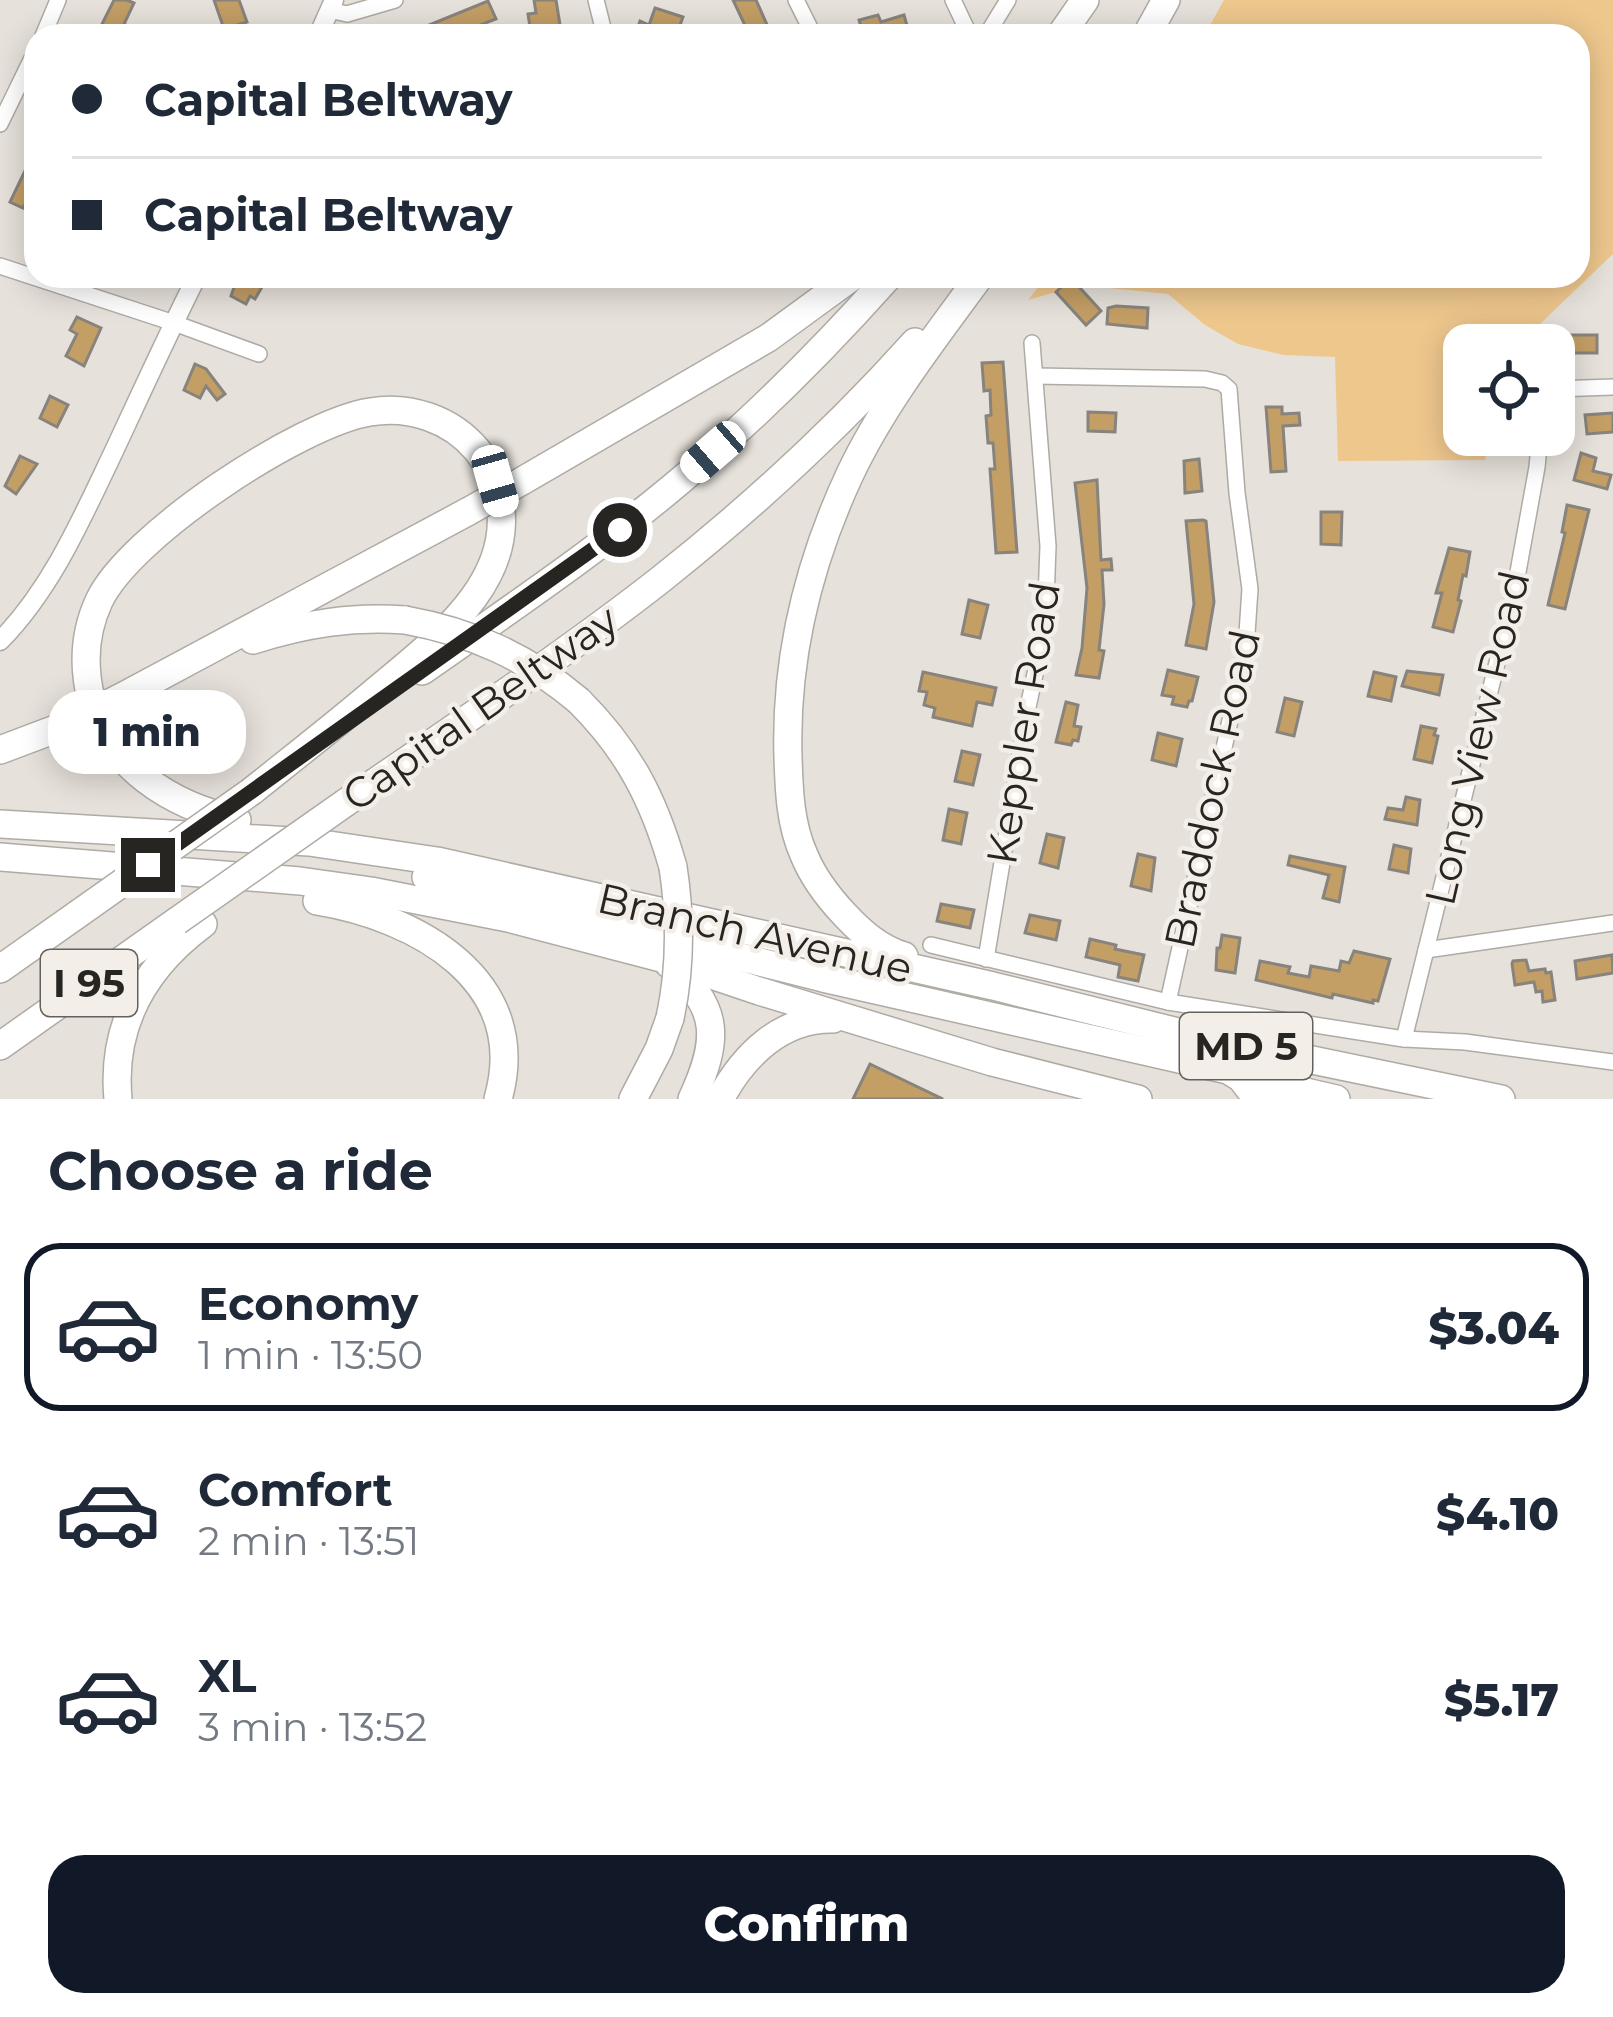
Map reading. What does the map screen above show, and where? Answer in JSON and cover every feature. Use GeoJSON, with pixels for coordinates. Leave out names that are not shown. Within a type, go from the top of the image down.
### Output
{"type":"FeatureCollection","features":[{"type":"Feature","properties":{"kind":"highway"},"geometry":{"type":"LineString","coordinates":[[1070,24],[1089,0]]}},
{"type":"Feature","properties":{"kind":"highway"},"geometry":{"type":"LineString","coordinates":[[0,751],[134,691],[469,511],[768,338],[837,288]]}},
{"type":"Feature","properties":{"kind":"highway","name":"Capital Beltway"},"geometry":{"type":"LineString","coordinates":[[0,965],[552,580],[681,481],[798,372],[878,288]]}},
{"type":"Feature","properties":{"kind":"highway","name":"Capital Beltway"},"geometry":{"type":"LineString","coordinates":[[0,1046],[190,922],[659,580],[787,471],[965,288]]}},
{"type":"Feature","properties":{"kind":"highway"},"geometry":{"type":"LineString","coordinates":[[968,288],[875,429],[836,506],[801,611],[787,737],[791,814],[802,852],[834,904],[890,952],[990,972]]}},
{"type":"Feature","properties":{"kind":"highway"},"geometry":{"type":"LineString","coordinates":[[252,791],[441,634],[489,573],[502,527],[495,481],[476,448],[428,416],[410,411],[355,415],[275,452],[191,507],[111,581],[91,624],[86,674],[98,722],[110,744],[142,777],[189,806],[231,819],[379,842],[516,879]]}},
{"type":"Feature","properties":{"kind":"highway"},"geometry":{"type":"LineString","coordinates":[[134,691],[291,628],[368,617],[438,626],[498,646],[554,680],[602,725],[637,774],[661,824],[674,867],[679,904],[677,985],[659,1049],[633,1099]]}},
{"type":"Feature","properties":{"kind":"highway"},"geometry":{"type":"LineString","coordinates":[[0,824],[431,878],[823,978],[1228,1070],[1259,1095],[1292,1089],[1336,1099]]}},
{"type":"Feature","properties":{"kind":"highway","name":"Branch Avenue"},"geometry":{"type":"LineString","coordinates":[[0,824],[309,842],[437,861],[990,972],[1186,1034],[1501,1099]]}},
{"type":"Feature","properties":{"kind":"highway","name":"Branch Avenue"},"geometry":{"type":"LineString","coordinates":[[0,857],[301,881],[508,918],[661,958],[1012,1067],[1138,1099]]}},
{"type":"Feature","properties":{"kind":"highway"},"geometry":{"type":"LineString","coordinates":[[88,864],[344,906],[434,942],[471,973],[494,1010],[503,1062],[498,1099]]}},
{"type":"Feature","properties":{"kind":"highway"},"geometry":{"type":"LineString","coordinates":[[118,1099],[122,1031],[134,1004],[190,922]]}},
{"type":"Feature","properties":{"kind":"highway"},"geometry":{"type":"LineString","coordinates":[[661,958],[685,978],[711,1018],[706,1070],[692,1099]]}},
{"type":"Feature","properties":{"kind":"highway"},"geometry":{"type":"LineString","coordinates":[[720,1099],[752,1054],[778,1031],[799,1022],[849,1019]]}},
{"type":"Feature","properties":{"kind":"street"},"geometry":{"type":"LineString","coordinates":[[332,5],[347,14],[395,0]]}},
{"type":"Feature","properties":{"kind":"street"},"geometry":{"type":"LineString","coordinates":[[0,124],[24,75]]}},
{"type":"Feature","properties":{"kind":"street"},"geometry":{"type":"LineString","coordinates":[[68,288],[260,354]]}},
{"type":"Feature","properties":{"kind":"street"},"geometry":{"type":"LineString","coordinates":[[0,641],[51,574],[82,518],[191,288]]}},
{"type":"Feature","properties":{"kind":"street","name":"Keppler Road"},"geometry":{"type":"LineString","coordinates":[[990,972],[1027,712],[1045,627],[1048,546],[1032,343]]}},
{"type":"Feature","properties":{"kind":"street","name":"Braddock Road"},"geometry":{"type":"LineString","coordinates":[[1035,376],[1205,379],[1229,389],[1250,589],[1246,648],[1168,1001]]}},
{"type":"Feature","properties":{"kind":"street"},"geometry":{"type":"LineString","coordinates":[[1575,388],[1609,387]]}},
{"type":"Feature","properties":{"kind":"street","name":"Long View Road"},"geometry":{"type":"LineString","coordinates":[[1405,1039],[1514,594],[1537,456]]}},
{"type":"Feature","properties":{"kind":"street"},"geometry":{"type":"LineString","coordinates":[[1426,950],[1613,923]]}},
{"type":"Feature","properties":{"kind":"street"},"geometry":{"type":"LineString","coordinates":[[931,945],[990,972],[1405,1039],[1465,1042],[1613,1062]]}},
{"type":"Feature","properties":{"kind":"shaded area"},"geometry":{"type":"Polygon","coordinates":[[[1224,0],[1613,0],[1613,254],[1590,276],[1590,24],[1211,24],[1224,0]]]}},
{"type":"Feature","properties":{"kind":"shaded area"},"geometry":{"type":"Polygon","coordinates":[[[1038,288],[1070,288],[1028,300],[1038,288]]]}},
{"type":"Feature","properties":{"kind":"shaded area"},"geometry":{"type":"Polygon","coordinates":[[[1109,288],[1578,288],[1540,324],[1443,324],[1443,456],[1486,456],[1485,460],[1338,461],[1335,357],[1284,355],[1238,344],[1205,325],[1168,294],[1109,288]]]}},
{"type":"Feature","properties":{"kind":"building"},"geometry":{"type":"Polygon","coordinates":[[[114,0],[134,3],[124,24],[102,24],[114,0]]]}},
{"type":"Feature","properties":{"kind":"building"},"geometry":{"type":"Polygon","coordinates":[[[214,0],[239,0],[247,22],[222,24],[214,0]]]}},
{"type":"Feature","properties":{"kind":"building"},"geometry":{"type":"Polygon","coordinates":[[[534,0],[556,0],[560,24],[530,24],[528,14],[536,13],[534,0]]]}},
{"type":"Feature","properties":{"kind":"building"},"geometry":{"type":"Polygon","coordinates":[[[733,0],[756,0],[767,24],[744,24],[733,0]]]}},
{"type":"Feature","properties":{"kind":"building"},"geometry":{"type":"Polygon","coordinates":[[[488,1],[496,19],[483,24],[431,24],[488,1]]]}},
{"type":"Feature","properties":{"kind":"building"},"geometry":{"type":"Polygon","coordinates":[[[655,8],[683,17],[680,24],[649,24],[655,8]]]}},
{"type":"Feature","properties":{"kind":"building"},"geometry":{"type":"Polygon","coordinates":[[[878,15],[881,22],[904,15],[907,24],[860,24],[859,20],[878,15]]]}},
{"type":"Feature","properties":{"kind":"building"},"geometry":{"type":"Polygon","coordinates":[[[24,173],[24,206],[10,202],[24,173]]]}},
{"type":"Feature","properties":{"kind":"building"},"geometry":{"type":"Polygon","coordinates":[[[234,288],[261,288],[246,304],[231,296],[234,288]]]}},
{"type":"Feature","properties":{"kind":"building"},"geometry":{"type":"Polygon","coordinates":[[[1080,288],[1101,311],[1086,325],[1056,292],[1080,288]]]}},
{"type":"Feature","properties":{"kind":"building"},"geometry":{"type":"Polygon","coordinates":[[[1108,308],[1148,308],[1147,328],[1107,324],[1108,308]]]}},
{"type":"Feature","properties":{"kind":"building"},"geometry":{"type":"Polygon","coordinates":[[[77,317],[101,328],[84,366],[66,356],[77,334],[70,330],[77,317]]]}},
{"type":"Feature","properties":{"kind":"building"},"geometry":{"type":"Polygon","coordinates":[[[1575,335],[1597,335],[1597,353],[1575,353],[1575,335]]]}},
{"type":"Feature","properties":{"kind":"building"},"geometry":{"type":"Polygon","coordinates":[[[1003,362],[1017,552],[996,553],[990,469],[995,469],[986,416],[991,415],[990,390],[984,391],[982,363],[1003,362]]]}},
{"type":"Feature","properties":{"kind":"building"},"geometry":{"type":"Polygon","coordinates":[[[195,364],[206,369],[225,394],[217,400],[206,386],[200,398],[184,390],[195,364]]]}},
{"type":"Feature","properties":{"kind":"building"},"geometry":{"type":"Polygon","coordinates":[[[50,396],[68,405],[57,427],[40,418],[50,396]]]}},
{"type":"Feature","properties":{"kind":"building"},"geometry":{"type":"Polygon","coordinates":[[[1266,407],[1282,407],[1282,414],[1299,413],[1300,425],[1283,426],[1286,471],[1271,472],[1266,407]]]}},
{"type":"Feature","properties":{"kind":"building"},"geometry":{"type":"Polygon","coordinates":[[[1088,412],[1116,413],[1115,432],[1088,431],[1088,412]]]}},
{"type":"Feature","properties":{"kind":"building"},"geometry":{"type":"Polygon","coordinates":[[[1613,413],[1613,432],[1587,434],[1585,415],[1613,413]]]}},
{"type":"Feature","properties":{"kind":"building"},"geometry":{"type":"Polygon","coordinates":[[[1581,453],[1596,458],[1593,471],[1611,475],[1607,489],[1574,480],[1581,453]]]}},
{"type":"Feature","properties":{"kind":"building"},"geometry":{"type":"Polygon","coordinates":[[[20,456],[37,464],[16,494],[5,486],[20,456]]]}},
{"type":"Feature","properties":{"kind":"building"},"geometry":{"type":"Polygon","coordinates":[[[1199,459],[1202,491],[1185,493],[1184,461],[1199,459]]]}},
{"type":"Feature","properties":{"kind":"building"},"geometry":{"type":"Polygon","coordinates":[[[1097,480],[1101,560],[1111,559],[1112,570],[1102,570],[1099,650],[1104,651],[1099,678],[1076,675],[1087,588],[1075,483],[1097,480]]]}},
{"type":"Feature","properties":{"kind":"building"},"geometry":{"type":"Polygon","coordinates":[[[1567,505],[1589,510],[1565,609],[1548,605],[1567,505]]]}},
{"type":"Feature","properties":{"kind":"building"},"geometry":{"type":"Polygon","coordinates":[[[1321,512],[1342,512],[1341,545],[1321,544],[1321,512]]]}},
{"type":"Feature","properties":{"kind":"building"},"geometry":{"type":"Polygon","coordinates":[[[1203,520],[1214,602],[1206,649],[1186,645],[1194,604],[1186,521],[1203,520]]]}},
{"type":"Feature","properties":{"kind":"building"},"geometry":{"type":"Polygon","coordinates":[[[1449,548],[1470,552],[1453,632],[1433,627],[1442,593],[1436,593],[1449,548]]]}},
{"type":"Feature","properties":{"kind":"building"},"geometry":{"type":"Polygon","coordinates":[[[969,600],[988,605],[980,638],[962,634],[969,600]]]}},
{"type":"Feature","properties":{"kind":"building"},"geometry":{"type":"Polygon","coordinates":[[[1168,670],[1198,677],[1187,707],[1172,704],[1174,697],[1162,695],[1168,670]]]}},
{"type":"Feature","properties":{"kind":"building"},"geometry":{"type":"Polygon","coordinates":[[[1407,671],[1443,675],[1439,695],[1402,686],[1407,671]]]}},
{"type":"Feature","properties":{"kind":"building"},"geometry":{"type":"Polygon","coordinates":[[[923,672],[996,688],[992,705],[977,702],[972,726],[933,717],[935,708],[924,705],[927,692],[919,691],[923,672]]]}},
{"type":"Feature","properties":{"kind":"building"},"geometry":{"type":"Polygon","coordinates":[[[1374,672],[1396,677],[1391,701],[1368,696],[1374,672]]]}},
{"type":"Feature","properties":{"kind":"building"},"geometry":{"type":"Polygon","coordinates":[[[1285,698],[1302,702],[1294,736],[1277,732],[1285,698]]]}},
{"type":"Feature","properties":{"kind":"building"},"geometry":{"type":"Polygon","coordinates":[[[1066,702],[1078,705],[1074,726],[1081,727],[1078,741],[1071,745],[1056,742],[1066,702]]]}},
{"type":"Feature","properties":{"kind":"building"},"geometry":{"type":"Polygon","coordinates":[[[1421,726],[1436,729],[1432,763],[1414,759],[1421,726]]]}},
{"type":"Feature","properties":{"kind":"building"},"geometry":{"type":"Polygon","coordinates":[[[1158,733],[1182,739],[1176,766],[1152,760],[1158,733]]]}},
{"type":"Feature","properties":{"kind":"building"},"geometry":{"type":"Polygon","coordinates":[[[962,751],[980,755],[973,785],[955,781],[962,751]]]}},
{"type":"Feature","properties":{"kind":"building"},"geometry":{"type":"Polygon","coordinates":[[[1406,797],[1420,800],[1417,825],[1385,819],[1388,808],[1403,810],[1406,797]]]}},
{"type":"Feature","properties":{"kind":"building"},"geometry":{"type":"Polygon","coordinates":[[[949,809],[967,813],[961,844],[943,840],[949,809]]]}},
{"type":"Feature","properties":{"kind":"building"},"geometry":{"type":"Polygon","coordinates":[[[1047,834],[1064,838],[1058,868],[1040,863],[1047,834]]]}},
{"type":"Feature","properties":{"kind":"building"},"geometry":{"type":"Polygon","coordinates":[[[1394,845],[1411,849],[1408,873],[1389,869],[1394,845]]]}},
{"type":"Feature","properties":{"kind":"building"},"geometry":{"type":"Polygon","coordinates":[[[1138,854],[1155,858],[1151,891],[1131,886],[1138,854]]]}},
{"type":"Feature","properties":{"kind":"building"},"geometry":{"type":"Polygon","coordinates":[[[1290,856],[1345,867],[1339,902],[1323,898],[1329,875],[1288,865],[1290,856]]]}},
{"type":"Feature","properties":{"kind":"building"},"geometry":{"type":"Polygon","coordinates":[[[941,904],[974,910],[970,928],[937,921],[941,904]]]}},
{"type":"Feature","properties":{"kind":"building"},"geometry":{"type":"Polygon","coordinates":[[[1030,915],[1060,921],[1056,940],[1025,933],[1030,915]]]}},
{"type":"Feature","properties":{"kind":"building"},"geometry":{"type":"Polygon","coordinates":[[[1222,935],[1240,938],[1235,973],[1216,970],[1222,935]]]}},
{"type":"Feature","properties":{"kind":"building"},"geometry":{"type":"Polygon","coordinates":[[[1090,939],[1144,955],[1138,981],[1118,977],[1120,965],[1086,957],[1090,939]]]}},
{"type":"Feature","properties":{"kind":"building"},"geometry":{"type":"Polygon","coordinates":[[[1354,951],[1390,959],[1378,1001],[1333,994],[1332,998],[1256,980],[1260,961],[1290,967],[1288,973],[1309,977],[1311,966],[1339,971],[1341,961],[1349,963],[1354,951]]]}},
{"type":"Feature","properties":{"kind":"building"},"geometry":{"type":"Polygon","coordinates":[[[1612,955],[1613,973],[1577,979],[1575,961],[1612,955]]]}},
{"type":"Feature","properties":{"kind":"building"},"geometry":{"type":"Polygon","coordinates":[[[1526,960],[1529,971],[1551,972],[1555,1000],[1543,1002],[1542,991],[1536,992],[1534,982],[1515,985],[1513,961],[1526,960]]]}},
{"type":"Feature","properties":{"kind":"building"},"geometry":{"type":"Polygon","coordinates":[[[870,1064],[943,1099],[853,1099],[870,1064]]]}},
{"type":"Feature","properties":{"kind":"route"},"geometry":{"type":"LineString","coordinates":[[148,865],[620,530]]}}]}
